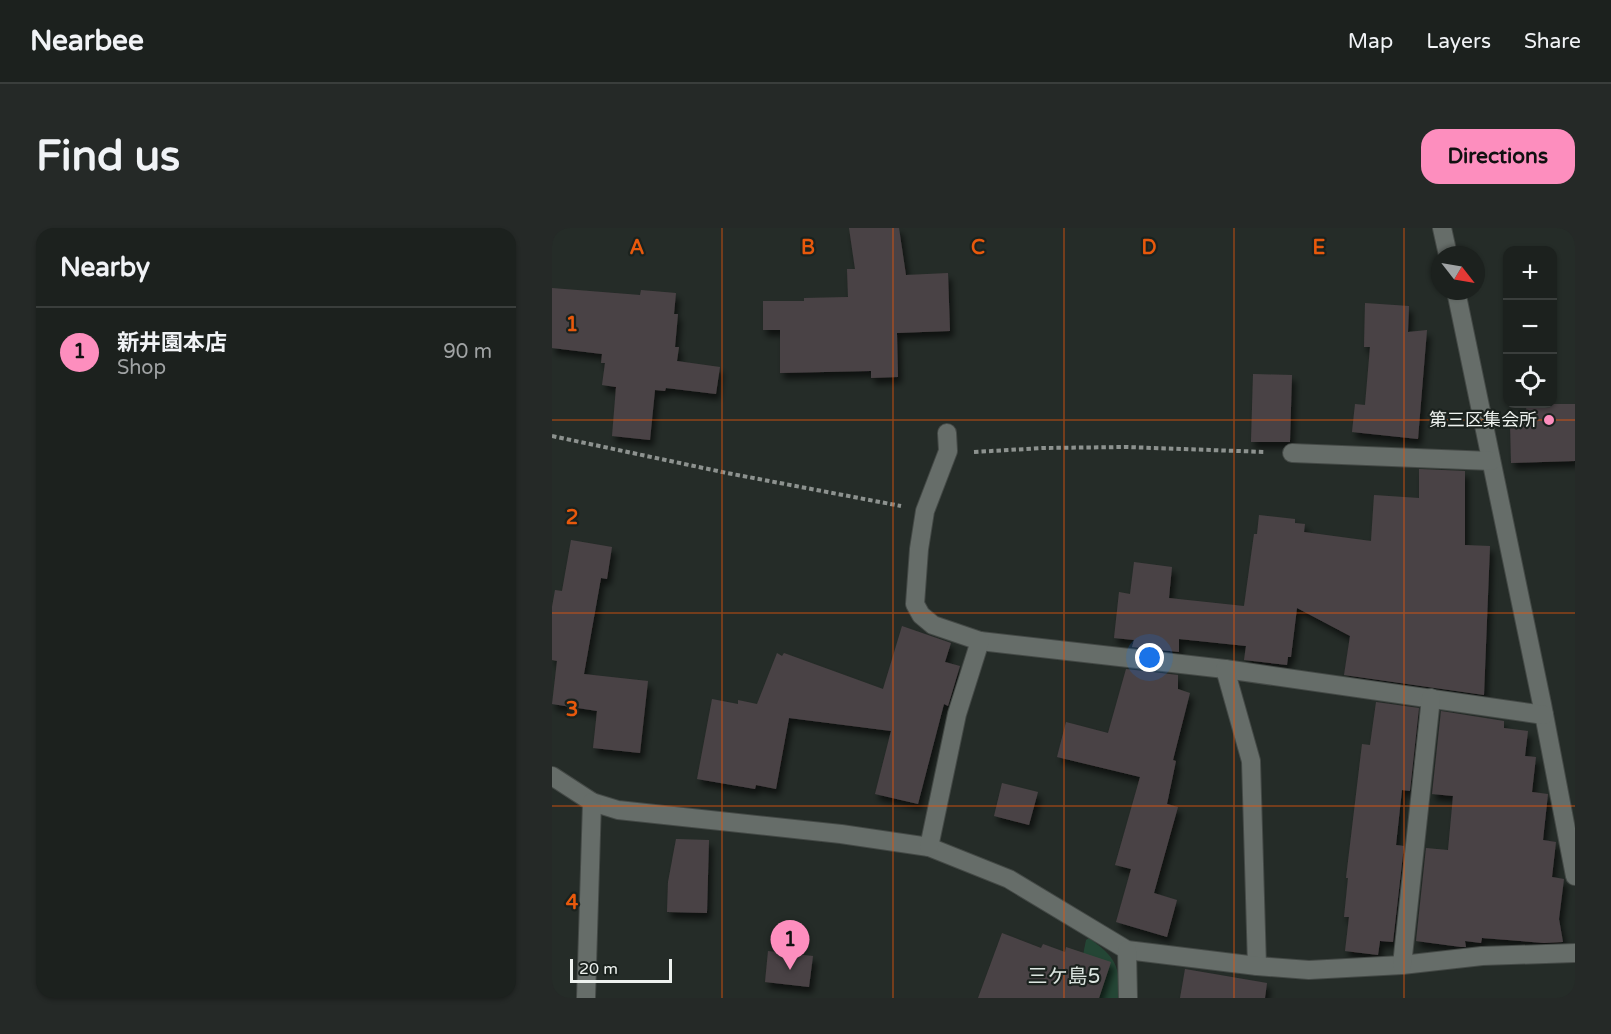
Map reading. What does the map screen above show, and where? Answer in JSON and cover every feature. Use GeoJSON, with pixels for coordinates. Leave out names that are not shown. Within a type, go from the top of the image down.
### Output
{"type":"FeatureCollection","features":[{"type":"Feature","properties":{"kind":"street"},"geometry":{"type":"LineString","coordinates":[[1443,228],[1446,246]]}},
{"type":"Feature","properties":{"kind":"street"},"geometry":{"type":"LineString","coordinates":[[1458,300],[1575,876]]}},
{"type":"Feature","properties":{"kind":"street"},"geometry":{"type":"LineString","coordinates":[[947,433],[948,451],[925,511],[918,549],[915,604],[921,615],[933,625],[980,641],[1225,669],[1544,715]]}},
{"type":"Feature","properties":{"kind":"street"},"geometry":{"type":"LineString","coordinates":[[1292,453],[1491,461]]}},
{"type":"Feature","properties":{"kind":"street"},"geometry":{"type":"LineString","coordinates":[[929,847],[957,714],[980,641]]}},
{"type":"Feature","properties":{"kind":"street"},"geometry":{"type":"LineString","coordinates":[[1225,669],[1251,761],[1257,966]]}},
{"type":"Feature","properties":{"kind":"street"},"geometry":{"type":"LineString","coordinates":[[1402,965],[1431,698]]}},
{"type":"Feature","properties":{"kind":"street"},"geometry":{"type":"LineString","coordinates":[[552,776],[592,802],[618,810],[841,834],[929,847],[1009,879],[1127,950],[1309,970],[1402,965],[1482,956],[1575,952]]}},
{"type":"Feature","properties":{"kind":"street"},"geometry":{"type":"LineString","coordinates":[[586,998],[592,802]]}},
{"type":"Feature","properties":{"kind":"street"},"geometry":{"type":"LineString","coordinates":[[1127,950],[1128,998]]}},
{"type":"Feature","properties":{"kind":"path"},"geometry":{"type":"LineString","coordinates":[[552,436],[925,511]]}},
{"type":"Feature","properties":{"kind":"path"},"geometry":{"type":"LineString","coordinates":[[945,460],[965,453],[1043,448],[1126,447],[1292,453]]}},
{"type":"Feature","properties":{"kind":"green space"},"geometry":{"type":"Polygon","coordinates":[[[1089,938],[1105,951],[1114,963],[1119,977],[1120,998],[1096,998],[1081,965],[1086,940],[1089,938]]]}},
{"type":"Feature","properties":{"kind":"building"},"geometry":{"type":"Polygon","coordinates":[[[849,228],[899,228],[906,275],[948,273],[950,331],[897,333],[898,377],[871,378],[871,371],[780,373],[780,330],[763,330],[763,301],[804,301],[804,298],[848,297],[847,269],[855,269],[849,228]]]}},
{"type":"Feature","properties":{"kind":"building"},"geometry":{"type":"Polygon","coordinates":[[[552,288],[640,295],[641,290],[676,293],[674,314],[678,314],[675,347],[679,347],[677,361],[720,367],[716,394],[666,388],[665,391],[655,390],[650,440],[612,436],[616,387],[602,385],[605,363],[601,363],[602,354],[552,348],[552,288]]]}},
{"type":"Feature","properties":{"kind":"building"},"geometry":{"type":"Polygon","coordinates":[[[1365,303],[1409,306],[1408,332],[1427,330],[1418,439],[1352,432],[1355,404],[1365,405],[1370,347],[1364,347],[1365,303]]]}},
{"type":"Feature","properties":{"kind":"building"},"geometry":{"type":"Polygon","coordinates":[[[1253,374],[1292,375],[1290,442],[1251,442],[1253,374]]]}},
{"type":"Feature","properties":{"kind":"building"},"geometry":{"type":"Polygon","coordinates":[[[1557,404],[1575,404],[1575,461],[1511,463],[1510,422],[1527,421],[1526,408],[1557,408],[1557,404]]]}},
{"type":"Feature","properties":{"kind":"building"},"geometry":{"type":"Polygon","coordinates":[[[1419,469],[1465,471],[1465,545],[1490,546],[1484,695],[1344,675],[1350,636],[1297,608],[1291,657],[1288,657],[1287,665],[1244,660],[1246,646],[1179,639],[1179,652],[1132,647],[1134,640],[1114,638],[1119,592],[1130,594],[1134,562],[1172,567],[1169,598],[1244,606],[1254,534],[1257,534],[1259,515],[1295,519],[1295,523],[1305,524],[1304,532],[1371,541],[1374,495],[1419,498],[1419,469]]]}},
{"type":"Feature","properties":{"kind":"building"},"geometry":{"type":"Polygon","coordinates":[[[571,540],[612,547],[607,579],[601,578],[584,674],[648,681],[640,753],[593,748],[597,711],[552,704],[557,661],[552,660],[552,607],[555,590],[562,591],[571,540]]]}},
{"type":"Feature","properties":{"kind":"building"},"geometry":{"type":"Polygon","coordinates":[[[902,626],[951,643],[945,662],[960,666],[948,706],[944,704],[918,804],[875,794],[891,731],[789,718],[776,789],[756,785],[755,789],[697,779],[712,699],[738,704],[738,700],[757,704],[777,653],[782,656],[784,653],[883,689],[902,626]]]}},
{"type":"Feature","properties":{"kind":"building"},"geometry":{"type":"Polygon","coordinates":[[[1126,669],[1178,675],[1178,689],[1190,693],[1173,760],[1176,761],[1167,804],[1178,807],[1154,893],[1177,900],[1167,937],[1116,922],[1131,869],[1115,865],[1140,777],[1057,757],[1066,722],[1108,733],[1126,669]]]}},
{"type":"Feature","properties":{"kind":"building"},"geometry":{"type":"Polygon","coordinates":[[[1376,702],[1419,708],[1410,791],[1402,790],[1396,845],[1404,846],[1393,942],[1380,941],[1378,955],[1345,951],[1349,917],[1344,917],[1348,878],[1346,878],[1362,744],[1370,745],[1376,702]]]}},
{"type":"Feature","properties":{"kind":"building"},"geometry":{"type":"Polygon","coordinates":[[[1441,711],[1504,721],[1504,728],[1528,731],[1525,756],[1536,757],[1532,792],[1548,794],[1543,840],[1556,842],[1552,877],[1564,879],[1559,919],[1563,942],[1544,943],[1482,938],[1481,943],[1465,941],[1466,947],[1461,947],[1416,941],[1426,848],[1448,850],[1453,796],[1432,794],[1441,711]]]}},
{"type":"Feature","properties":{"kind":"building"},"geometry":{"type":"Polygon","coordinates":[[[1002,783],[1038,792],[1029,825],[994,816],[1002,783]]]}},
{"type":"Feature","properties":{"kind":"building"},"geometry":{"type":"Polygon","coordinates":[[[676,839],[709,840],[707,913],[667,912],[668,882],[676,839]]]}},
{"type":"Feature","properties":{"kind":"building"},"geometry":{"type":"Polygon","coordinates":[[[1002,933],[1041,948],[1043,944],[1065,952],[1066,947],[1111,962],[1099,998],[978,998],[1002,933]]]}},
{"type":"Feature","properties":{"kind":"building"},"geometry":{"type":"Polygon","coordinates":[[[768,951],[813,956],[809,987],[765,982],[768,951]]]}},
{"type":"Feature","properties":{"kind":"building"},"geometry":{"type":"Polygon","coordinates":[[[1185,969],[1267,983],[1265,998],[1180,998],[1185,969]]]}},
{"type":"Feature","properties":{"kind":"place","name":"第三区集会所"},"geometry":{"type":"Point","coordinates":[1549,420]}},
{"type":"Feature","properties":{"kind":"place","name":"新井園本店"},"geometry":{"type":"Point","coordinates":[790,970]}},
{"type":"Feature","properties":{"kind":"district","name":"三ケ島5"},"geometry":{"type":"Point","coordinates":[1064,977]}}]}
